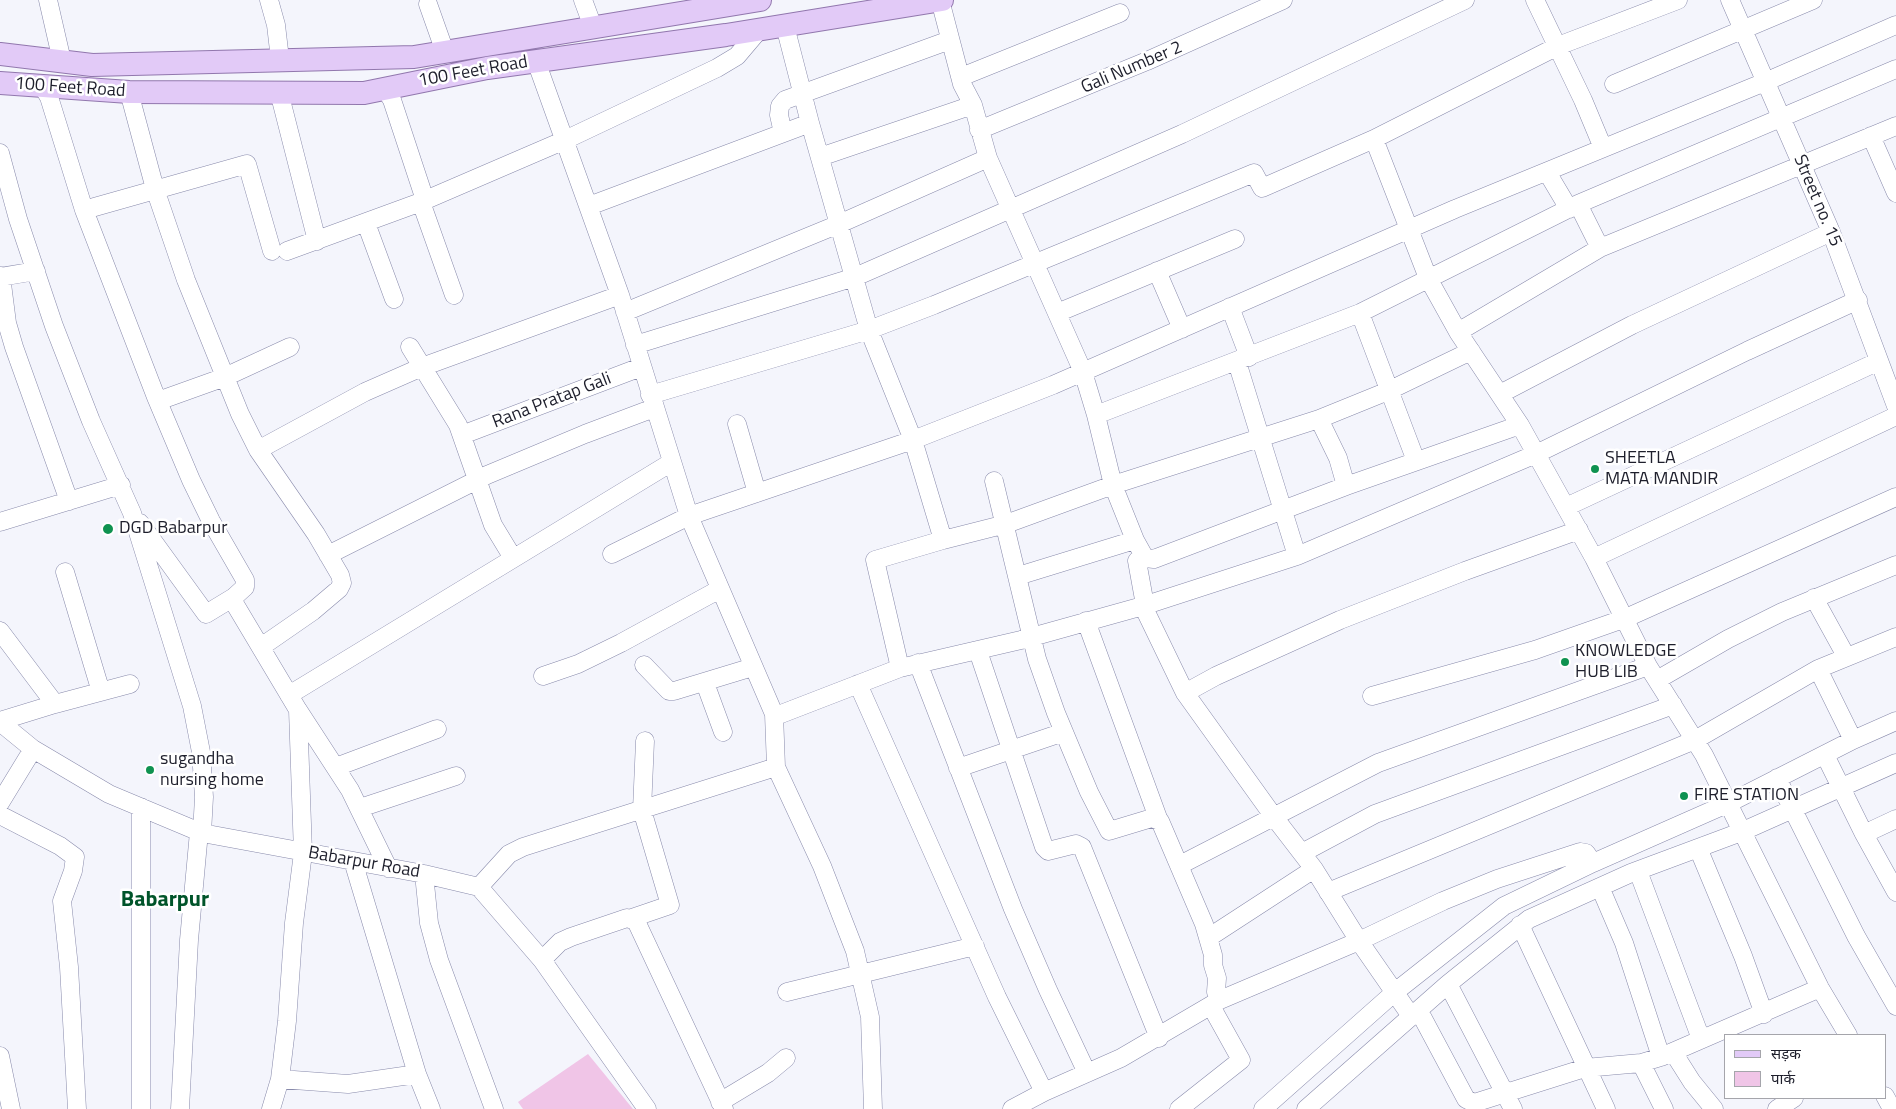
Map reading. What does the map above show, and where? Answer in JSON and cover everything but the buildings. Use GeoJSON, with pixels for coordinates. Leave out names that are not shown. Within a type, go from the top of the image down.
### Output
{"type":"FeatureCollection","features":[{"type":"Feature","properties":{"kind":"main road","name":"100 Feet Road"},"geometry":{"type":"LineString","coordinates":[[0,52],[92,65],[414,57],[760,0]]}},
{"type":"Feature","properties":{"kind":"main road","name":"100 Feet Road"},"geometry":{"type":"LineString","coordinates":[[0,84],[129,92],[364,93],[487,68],[759,30],[941,0]]}},
{"type":"Feature","properties":{"kind":"street"},"geometry":{"type":"LineString","coordinates":[[48,0],[62,61]]}},
{"type":"Feature","properties":{"kind":"street"},"geometry":{"type":"LineString","coordinates":[[269,0],[276,25],[280,59]]}},
{"type":"Feature","properties":{"kind":"street"},"geometry":{"type":"LineString","coordinates":[[583,0],[593,27]]}},
{"type":"Feature","properties":{"kind":"street"},"geometry":{"type":"LineString","coordinates":[[941,0],[962,84],[972,105],[988,158],[1083,372],[1096,415],[1113,485],[1135,540],[1146,558]]}},
{"type":"Feature","properties":{"kind":"street","name":"Gali Number 2"},"geometry":{"type":"LineString","coordinates":[[979,130],[1147,62],[1283,0]]}},
{"type":"Feature","properties":{"kind":"street"},"geometry":{"type":"LineString","coordinates":[[635,345],[855,277],[1199,126],[1465,0]]}},
{"type":"Feature","properties":{"kind":"street"},"geometry":{"type":"LineString","coordinates":[[1535,0],[1558,46],[1603,148]]}},
{"type":"Feature","properties":{"kind":"street"},"geometry":{"type":"LineString","coordinates":[[328,555],[476,480],[585,434],[652,401],[869,330],[1254,173],[1262,188],[1374,139],[1558,46],[1678,0]]}},
{"type":"Feature","properties":{"kind":"street","name":"Street no. 15"},"geometry":{"type":"LineString","coordinates":[[1730,0],[1831,232],[1858,300],[1879,361],[1891,379],[1896,406]]}},
{"type":"Feature","properties":{"kind":"street"},"geometry":{"type":"LineString","coordinates":[[1614,84],[1813,0]]}},
{"type":"Feature","properties":{"kind":"street"},"geometry":{"type":"LineString","coordinates":[[428,4],[445,52]]}},
{"type":"Feature","properties":{"kind":"street"},"geometry":{"type":"LineString","coordinates":[[961,77],[1120,14]]}},
{"type":"Feature","properties":{"kind":"street"},"geometry":{"type":"LineString","coordinates":[[612,554],[689,516],[913,440],[1083,372],[1410,229],[1765,82],[1896,25]]}},
{"type":"Feature","properties":{"kind":"street"},"geometry":{"type":"LineString","coordinates":[[785,26],[810,123],[869,330],[913,440],[943,540]]}},
{"type":"Feature","properties":{"kind":"street"},"geometry":{"type":"LineString","coordinates":[[84,210],[247,164],[280,251],[317,241],[423,201],[565,140],[717,68],[737,56],[759,30]]}},
{"type":"Feature","properties":{"kind":"street"},"geometry":{"type":"LineString","coordinates":[[783,133],[779,115],[780,106],[785,100],[950,40]]}},
{"type":"Feature","properties":{"kind":"street"},"geometry":{"type":"LineString","coordinates":[[536,61],[622,303],[689,516],[774,714],[776,768],[822,866],[855,951],[870,1018],[873,1109]]}},
{"type":"Feature","properties":{"kind":"street"},"geometry":{"type":"LineString","coordinates":[[1096,415],[1360,313],[1574,206],[1896,69]]}},
{"type":"Feature","properties":{"kind":"street"},"geometry":{"type":"LineString","coordinates":[[43,86],[49,97],[84,210],[158,401],[191,480],[211,521],[245,580],[244,587],[234,597],[206,614],[132,513]]}},
{"type":"Feature","properties":{"kind":"street"},"geometry":{"type":"LineString","coordinates":[[385,89],[392,100],[454,295]]}},
{"type":"Feature","properties":{"kind":"street"},"geometry":{"type":"LineString","coordinates":[[129,92],[155,189],[186,280],[240,414],[258,450],[328,555],[342,582],[339,589],[312,611],[261,647]]}},
{"type":"Feature","properties":{"kind":"street"},"geometry":{"type":"LineString","coordinates":[[278,92],[317,241]]}},
{"type":"Feature","properties":{"kind":"street"},"geometry":{"type":"LineString","coordinates":[[820,157],[972,105]]}},
{"type":"Feature","properties":{"kind":"street"},"geometry":{"type":"LineString","coordinates":[[589,206],[810,123]]}},
{"type":"Feature","properties":{"kind":"street"},"geometry":{"type":"LineString","coordinates":[[1458,332],[1600,248],[1896,126]]}},
{"type":"Feature","properties":{"kind":"street"},"geometry":{"type":"LineString","coordinates":[[1871,136],[1896,193]]}},
{"type":"Feature","properties":{"kind":"street"},"geometry":{"type":"LineString","coordinates":[[1374,139],[1428,278],[1458,332],[1520,425],[1579,530],[1653,673],[1695,740],[1820,988],[1847,1034]]}},
{"type":"Feature","properties":{"kind":"street"},"geometry":{"type":"LineString","coordinates":[[0,154],[36,271],[68,365],[132,513],[197,726],[204,797],[188,949],[180,1109]]}},
{"type":"Feature","properties":{"kind":"street"},"geometry":{"type":"LineString","coordinates":[[258,450],[365,392],[422,367],[622,303],[839,224],[988,158]]}},
{"type":"Feature","properties":{"kind":"street"},"geometry":{"type":"LineString","coordinates":[[1547,172],[1574,206],[1600,248]]}},
{"type":"Feature","properties":{"kind":"street"},"geometry":{"type":"LineString","coordinates":[[366,223],[394,299]]}},
{"type":"Feature","properties":{"kind":"street"},"geometry":{"type":"LineString","coordinates":[[1500,394],[1632,325],[1831,232]]}},
{"type":"Feature","properties":{"kind":"street"},"geometry":{"type":"LineString","coordinates":[[1057,313],[1235,240]]}},
{"type":"Feature","properties":{"kind":"street"},"geometry":{"type":"LineString","coordinates":[[36,271],[1,277],[7,323],[69,501]]}},
{"type":"Feature","properties":{"kind":"street"},"geometry":{"type":"LineString","coordinates":[[1157,272],[1182,328]]}},
{"type":"Feature","properties":{"kind":"street"},"geometry":{"type":"LineString","coordinates":[[774,714],[781,714],[900,668],[978,651],[1144,606],[1297,556],[1536,454],[1739,355],[1858,300]]}},
{"type":"Feature","properties":{"kind":"street"},"geometry":{"type":"LineString","coordinates":[[1230,307],[1261,437],[1297,556]]}},
{"type":"Feature","properties":{"kind":"street"},"geometry":{"type":"LineString","coordinates":[[1360,313],[1416,461]]}},
{"type":"Feature","properties":{"kind":"street"},"geometry":{"type":"LineString","coordinates":[[158,401],[225,377],[290,346]]}},
{"type":"Feature","properties":{"kind":"street"},"geometry":{"type":"LineString","coordinates":[[410,346],[462,435],[492,525],[513,558]]}},
{"type":"Feature","properties":{"kind":"street"},"geometry":{"type":"LineString","coordinates":[[900,668],[875,562],[878,559],[1006,524],[1113,485],[1319,419],[1388,391],[1471,351]]}},
{"type":"Feature","properties":{"kind":"street"},"geometry":{"type":"LineString","coordinates":[[1566,507],[1879,361]]}},
{"type":"Feature","properties":{"kind":"street","name":"Rana Pratap Gali"},"geometry":{"type":"LineString","coordinates":[[462,435],[641,367]]}},
{"type":"Feature","properties":{"kind":"street"},"geometry":{"type":"LineString","coordinates":[[1594,558],[1896,416]]}},
{"type":"Feature","properties":{"kind":"street"},"geometry":{"type":"LineString","coordinates":[[1319,419],[1338,458],[1346,486]]}},
{"type":"Feature","properties":{"kind":"street"},"geometry":{"type":"LineString","coordinates":[[737,424],[757,493]]}},
{"type":"Feature","properties":{"kind":"street"},"geometry":{"type":"LineString","coordinates":[[1520,425],[1283,509],[1154,559],[1146,558],[1137,561],[1144,606],[1185,693],[1274,817],[1314,869],[1359,941],[1395,992],[1415,1013],[1470,1102],[1479,1102],[1505,1092],[1585,1068],[1641,1063],[1667,1055],[1820,988]]}},
{"type":"Feature","properties":{"kind":"street"},"geometry":{"type":"LineString","coordinates":[[289,695],[672,462]]}},
{"type":"Feature","properties":{"kind":"street"},"geometry":{"type":"LineString","coordinates":[[994,481],[1006,524],[1031,637],[1064,732],[1107,830],[1112,831],[1152,818],[1158,818]]}},
{"type":"Feature","properties":{"kind":"street"},"geometry":{"type":"LineString","coordinates":[[0,522],[121,485]]}},
{"type":"Feature","properties":{"kind":"street"},"geometry":{"type":"LineString","coordinates":[[1372,696],[1535,650],[1626,618],[1896,497]]}},
{"type":"Feature","properties":{"kind":"street"},"geometry":{"type":"LineString","coordinates":[[1185,693],[1232,668],[1340,620],[1465,571],[1579,530]]}},
{"type":"Feature","properties":{"kind":"street"},"geometry":{"type":"LineString","coordinates":[[1018,576],[1135,540]]}},
{"type":"Feature","properties":{"kind":"street"},"geometry":{"type":"LineString","coordinates":[[1180,864],[1378,763],[1653,673],[1814,598],[1896,565]]}},
{"type":"Feature","properties":{"kind":"street"},"geometry":{"type":"LineString","coordinates":[[65,572],[100,692]]}},
{"type":"Feature","properties":{"kind":"street"},"geometry":{"type":"LineString","coordinates":[[543,676],[578,664],[612,648],[720,589]]}},
{"type":"Feature","properties":{"kind":"street"},"geometry":{"type":"LineString","coordinates":[[234,597],[233,601],[289,695],[360,808],[388,868]]}},
{"type":"Feature","properties":{"kind":"street"},"geometry":{"type":"LineString","coordinates":[[1814,598],[1846,656]]}},
{"type":"Feature","properties":{"kind":"street"},"geometry":{"type":"LineString","coordinates":[[1086,621],[1158,818],[1180,864],[1208,938],[1214,955],[1217,978],[1216,1003],[1241,1060],[1179,1109]]}},
{"type":"Feature","properties":{"kind":"street"},"geometry":{"type":"LineString","coordinates":[[0,631],[56,704]]}},
{"type":"Feature","properties":{"kind":"street"},"geometry":{"type":"LineString","coordinates":[[1328,892],[1695,740],[1818,669],[1896,636]]}},
{"type":"Feature","properties":{"kind":"street"},"geometry":{"type":"LineString","coordinates":[[978,651],[1044,847],[1052,851],[1076,844],[1082,847],[1158,1038]]}},
{"type":"Feature","properties":{"kind":"street"},"geometry":{"type":"LineString","coordinates":[[918,663],[1032,954],[1087,1073]]}},
{"type":"Feature","properties":{"kind":"street"},"geometry":{"type":"LineString","coordinates":[[644,665],[669,691],[705,683],[753,667]]}},
{"type":"Feature","properties":{"kind":"street"},"geometry":{"type":"LineString","coordinates":[[1818,669],[1853,740]]}},
{"type":"Feature","properties":{"kind":"street"},"geometry":{"type":"LineString","coordinates":[[705,683],[723,732]]}},
{"type":"Feature","properties":{"kind":"street"},"geometry":{"type":"LineString","coordinates":[[0,722],[56,704],[130,684]]}},
{"type":"Feature","properties":{"kind":"street"},"geometry":{"type":"LineString","coordinates":[[858,684],[975,946],[1044,1092]]}},
{"type":"Feature","properties":{"kind":"street"},"geometry":{"type":"LineString","coordinates":[[1302,853],[1374,814],[1673,705]]}},
{"type":"Feature","properties":{"kind":"street"},"geometry":{"type":"LineString","coordinates":[[271,1109],[280,1078],[303,853],[298,710]]}},
{"type":"Feature","properties":{"kind":"street"},"geometry":{"type":"LineString","coordinates":[[1263,1109],[1395,992],[1504,906],[1593,863],[1728,803],[1853,740],[1896,721]]}},
{"type":"Feature","properties":{"kind":"street","name":"Babarpur Road"},"geometry":{"type":"LineString","coordinates":[[0,722],[33,749],[109,794],[200,832],[303,853],[424,874],[479,887]]}},
{"type":"Feature","properties":{"kind":"street"},"geometry":{"type":"LineString","coordinates":[[336,767],[437,729]]}},
{"type":"Feature","properties":{"kind":"street"},"geometry":{"type":"LineString","coordinates":[[958,768],[1064,732]]}},
{"type":"Feature","properties":{"kind":"street"},"geometry":{"type":"LineString","coordinates":[[542,960],[555,946],[571,937],[670,905],[642,810],[645,741]]}},
{"type":"Feature","properties":{"kind":"street"},"geometry":{"type":"LineString","coordinates":[[0,804],[33,749]]}},
{"type":"Feature","properties":{"kind":"street"},"geometry":{"type":"LineString","coordinates":[[1825,755],[1840,789],[1896,892]]}},
{"type":"Feature","properties":{"kind":"street"},"geometry":{"type":"LineString","coordinates":[[1306,1109],[1448,984],[1520,925],[1638,870],[1741,832],[1896,763]]}},
{"type":"Feature","properties":{"kind":"street"},"geometry":{"type":"LineString","coordinates":[[647,1109],[542,960],[479,887],[514,851],[776,768]]}},
{"type":"Feature","properties":{"kind":"street"},"geometry":{"type":"LineString","coordinates":[[360,808],[456,776]]}},
{"type":"Feature","properties":{"kind":"street"},"geometry":{"type":"LineString","coordinates":[[1777,778],[1856,936],[1896,1006]]}},
{"type":"Feature","properties":{"kind":"street"},"geometry":{"type":"LineString","coordinates":[[141,808],[141,1109]]}},
{"type":"Feature","properties":{"kind":"street"},"geometry":{"type":"LineString","coordinates":[[0,815],[60,846],[74,857],[72,871],[62,901],[69,968],[77,1109]]}},
{"type":"Feature","properties":{"kind":"street"},"geometry":{"type":"LineString","coordinates":[[1864,834],[1896,819]]}},
{"type":"Feature","properties":{"kind":"street"},"geometry":{"type":"LineString","coordinates":[[1698,848],[1743,956],[1764,1014]]}},
{"type":"Feature","properties":{"kind":"street"},"geometry":{"type":"LineString","coordinates":[[1012,1109],[1158,1038],[1216,1003],[1359,941],[1443,901],[1584,851],[1593,863]]}},
{"type":"Feature","properties":{"kind":"street"},"geometry":{"type":"LineString","coordinates":[[353,861],[417,1074],[430,1109]]}},
{"type":"Feature","properties":{"kind":"street"},"geometry":{"type":"LineString","coordinates":[[1208,938],[1314,869]]}},
{"type":"Feature","properties":{"kind":"street"},"geometry":{"type":"LineString","coordinates":[[1638,870],[1701,1039]]}},
{"type":"Feature","properties":{"kind":"street"},"geometry":{"type":"LineString","coordinates":[[424,874],[428,923],[439,960],[494,1109]]}},
{"type":"Feature","properties":{"kind":"street"},"geometry":{"type":"LineString","coordinates":[[1600,887],[1624,943],[1667,1055],[1714,1109]]}},
{"type":"Feature","properties":{"kind":"street"},"geometry":{"type":"LineString","coordinates":[[632,918],[639,924],[684,1026],[722,1105],[786,1058]]}},
{"type":"Feature","properties":{"kind":"street"},"geometry":{"type":"LineString","coordinates":[[1520,925],[1585,1068],[1606,1109]]}},
{"type":"Feature","properties":{"kind":"street"},"geometry":{"type":"LineString","coordinates":[[787,992],[975,946]]}},
{"type":"Feature","properties":{"kind":"street"},"geometry":{"type":"LineString","coordinates":[[1448,984],[1513,1109]]}},
{"type":"Feature","properties":{"kind":"street"},"geometry":{"type":"LineString","coordinates":[[0,1056],[11,1109]]}},
{"type":"Feature","properties":{"kind":"street"},"geometry":{"type":"LineString","coordinates":[[1641,1063],[1664,1109]]}},
{"type":"Feature","properties":{"kind":"street"},"geometry":{"type":"LineString","coordinates":[[280,1078],[348,1084],[417,1074]]}},
{"type":"Feature","properties":{"kind":"street"},"geometry":{"type":"LineString","coordinates":[[1886,1098],[1892,1109]]}},
{"type":"Feature","properties":{"kind":"street"},"geometry":{"type":"LineString","coordinates":[[1777,1109],[1792,1099]]}},
{"type":"Feature","properties":{"kind":"green space"},"geometry":{"type":"Polygon","coordinates":[[[588,1054],[633,1109],[523,1109],[518,1102],[588,1054]]]}},
{"type":"Feature","properties":{"kind":"place","name":"SHEETLA MATA MANDIR"},"geometry":{"type":"Point","coordinates":[1595,469]}},
{"type":"Feature","properties":{"kind":"place","name":"DGD Babarpur"},"geometry":{"type":"Point","coordinates":[108,529]}},
{"type":"Feature","properties":{"kind":"place","name":"KNOWLEDGE HUB LIB"},"geometry":{"type":"Point","coordinates":[1565,662]}},
{"type":"Feature","properties":{"kind":"place","name":"sugandha nursing home"},"geometry":{"type":"Point","coordinates":[150,770]}},
{"type":"Feature","properties":{"kind":"place","name":"FIRE STATION"},"geometry":{"type":"Point","coordinates":[1684,796]}},
{"type":"Feature","properties":{"kind":"district","name":"Babarpur"},"geometry":{"type":"Point","coordinates":[165,901]}}]}
